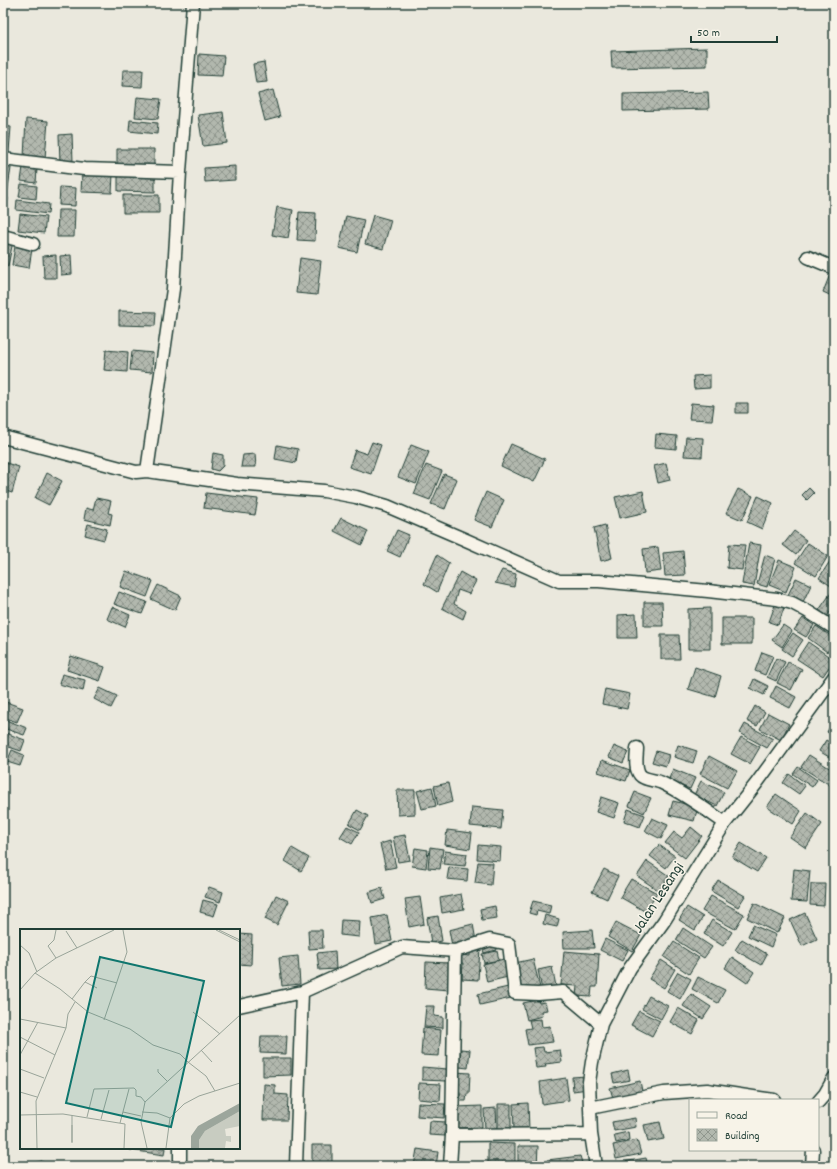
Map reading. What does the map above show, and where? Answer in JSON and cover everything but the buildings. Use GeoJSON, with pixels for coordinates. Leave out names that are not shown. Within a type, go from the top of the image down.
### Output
{"type":"FeatureCollection","features":[{"type":"Feature","properties":{"kind":"street"},"geometry":{"type":"LineString","coordinates":[[147,471],[173,289],[193,3]]}},
{"type":"Feature","properties":{"kind":"street"},"geometry":{"type":"LineString","coordinates":[[3,159],[84,169],[180,172]]}},
{"type":"Feature","properties":{"kind":"street"},"geometry":{"type":"LineString","coordinates":[[3,236],[33,244]]}},
{"type":"Feature","properties":{"kind":"street"},"geometry":{"type":"LineString","coordinates":[[808,257],[834,268]]}},
{"type":"Feature","properties":{"kind":"street"},"geometry":{"type":"LineString","coordinates":[[3,437],[136,472],[147,471],[237,484],[324,491],[356,497],[387,506],[558,581],[606,581],[777,599],[807,611],[834,628]]}},
{"type":"Feature","properties":{"kind":"street","name":"Jalan Lesangi"},"geometry":{"type":"LineString","coordinates":[[596,1166],[591,1134],[590,1082],[592,1062],[601,1024],[630,968],[664,921],[725,823],[756,784],[834,677]]}},
{"type":"Feature","properties":{"kind":"street"},"geometry":{"type":"LineString","coordinates":[[637,748],[637,770],[642,777],[663,783],[725,823]]}},
{"type":"Feature","properties":{"kind":"street"},"geometry":{"type":"LineString","coordinates":[[240,1006],[302,992],[402,947],[455,951],[490,940],[509,944],[515,993],[538,994],[563,992],[601,1024]]}},
{"type":"Feature","properties":{"kind":"street"},"geometry":{"type":"LineString","coordinates":[[450,1166],[452,1135],[455,951]]}},
{"type":"Feature","properties":{"kind":"street"},"geometry":{"type":"LineString","coordinates":[[296,1166],[302,992]]}},
{"type":"Feature","properties":{"kind":"street"},"geometry":{"type":"LineString","coordinates":[[819,1101],[825,1094],[834,1078]]}},
{"type":"Feature","properties":{"kind":"street"},"geometry":{"type":"LineString","coordinates":[[590,1108],[664,1093],[707,1090],[767,1099]]}},
{"type":"Feature","properties":{"kind":"street"},"geometry":{"type":"LineString","coordinates":[[452,1135],[591,1134]]}},
{"type":"Feature","properties":{"kind":"street"},"geometry":{"type":"LineString","coordinates":[[180,1149],[180,1166]]}},
{"type":"Feature","properties":{"kind":"street"},"geometry":{"type":"LineString","coordinates":[[812,1166],[813,1151]]}}]}
